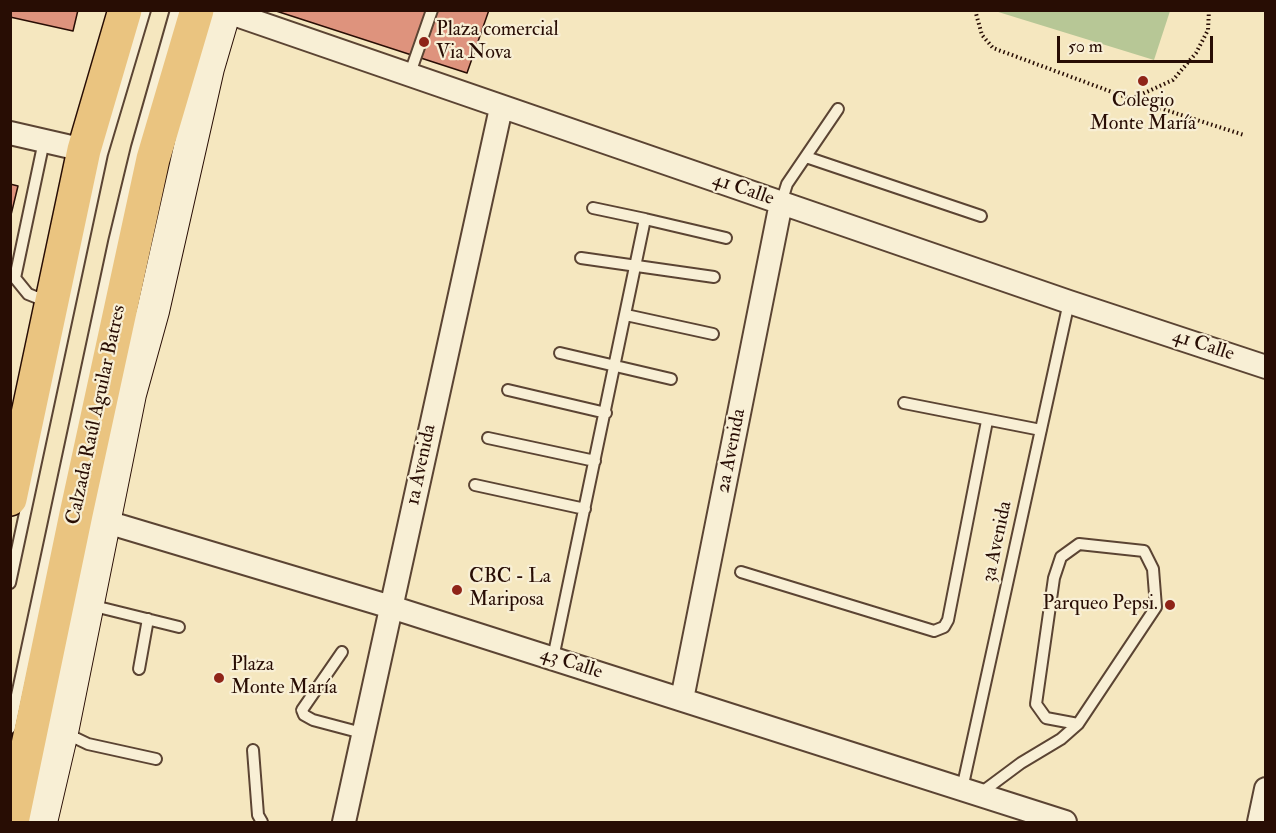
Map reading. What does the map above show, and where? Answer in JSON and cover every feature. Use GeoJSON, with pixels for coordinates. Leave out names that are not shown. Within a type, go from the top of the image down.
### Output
{"type":"FeatureCollection","features":[{"type":"Feature","properties":{"kind":"highway"},"geometry":{"type":"LineString","coordinates":[[10,499],[14,457],[52,303],[84,150],[125,10]]}},
{"type":"Feature","properties":{"kind":"highway","name":"Calzada Raúl Aguilar Batres"},"geometry":{"type":"LineString","coordinates":[[12,822],[90,517],[153,159],[196,10]]}},
{"type":"Feature","properties":{"kind":"street"},"geometry":{"type":"LineString","coordinates":[[41,822],[62,732],[87,604],[90,517],[130,394],[153,311],[208,68],[224,11]]}},
{"type":"Feature","properties":{"kind":"street","name":"41 Calle"},"geometry":{"type":"LineString","coordinates":[[224,11],[501,108],[1266,367]]}},
{"type":"Feature","properties":{"kind":"street","name":"1a Avenida"},"geometry":{"type":"LineString","coordinates":[[344,822],[501,108]]}},
{"type":"Feature","properties":{"kind":"street"},"geometry":{"type":"LineString","coordinates":[[10,133],[84,150]]}},
{"type":"Feature","properties":{"kind":"street","name":"2a Avenida"},"geometry":{"type":"LineString","coordinates":[[682,699],[781,202]]}},
{"type":"Feature","properties":{"kind":"street","name":"43 Calle"},"geometry":{"type":"LineString","coordinates":[[90,517],[391,606],[1065,822]]}},
{"type":"Feature","properties":{"kind":"street"},"geometry":{"type":"LineString","coordinates":[[1259,822],[1266,789]]}},
{"type":"Feature","properties":{"kind":"lane"},"geometry":{"type":"LineString","coordinates":[[10,583],[102,154],[145,10]]}},
{"type":"Feature","properties":{"kind":"lane"},"geometry":{"type":"LineString","coordinates":[[10,728],[114,242],[137,147],[176,10]]}},
{"type":"Feature","properties":{"kind":"lane"},"geometry":{"type":"LineString","coordinates":[[409,76],[432,10]]}},
{"type":"Feature","properties":{"kind":"lane"},"geometry":{"type":"LineString","coordinates":[[781,202],[787,184],[838,109]]}},
{"type":"Feature","properties":{"kind":"lane"},"geometry":{"type":"LineString","coordinates":[[44,141],[15,278],[28,294],[52,303]]}},
{"type":"Feature","properties":{"kind":"lane"},"geometry":{"type":"LineString","coordinates":[[806,157],[981,216]]}},
{"type":"Feature","properties":{"kind":"lane"},"geometry":{"type":"LineString","coordinates":[[593,208],[726,238]]}},
{"type":"Feature","properties":{"kind":"lane"},"geometry":{"type":"LineString","coordinates":[[553,658],[645,219]]}},
{"type":"Feature","properties":{"kind":"lane"},"geometry":{"type":"LineString","coordinates":[[581,258],[637,264],[714,277]]}},
{"type":"Feature","properties":{"kind":"lane","name":"3a Avenida"},"geometry":{"type":"LineString","coordinates":[[970,792],[1041,430],[1069,302]]}},
{"type":"Feature","properties":{"kind":"lane"},"geometry":{"type":"LineString","coordinates":[[626,315],[713,334]]}},
{"type":"Feature","properties":{"kind":"lane"},"geometry":{"type":"LineString","coordinates":[[560,352],[671,378]]}},
{"type":"Feature","properties":{"kind":"lane"},"geometry":{"type":"LineString","coordinates":[[508,390],[606,413]]}},
{"type":"Feature","properties":{"kind":"lane"},"geometry":{"type":"LineString","coordinates":[[903,403],[1041,430]]}},
{"type":"Feature","properties":{"kind":"lane"},"geometry":{"type":"LineString","coordinates":[[741,572],[934,631],[944,627],[948,620],[987,421]]}},
{"type":"Feature","properties":{"kind":"lane"},"geometry":{"type":"LineString","coordinates":[[488,438],[595,461]]}},
{"type":"Feature","properties":{"kind":"lane"},"geometry":{"type":"LineString","coordinates":[[475,485],[585,509]]}},
{"type":"Feature","properties":{"kind":"lane"},"geometry":{"type":"LineString","coordinates":[[970,792],[1061,739],[1078,724],[1156,607],[1153,569],[1144,551],[1079,544],[1061,557],[1054,578],[1036,704],[1046,717],[1078,724]]}},
{"type":"Feature","properties":{"kind":"lane"},"geometry":{"type":"LineString","coordinates":[[87,604],[180,627]]}},
{"type":"Feature","properties":{"kind":"lane"},"geometry":{"type":"LineString","coordinates":[[139,669],[148,619]]}},
{"type":"Feature","properties":{"kind":"lane"},"geometry":{"type":"LineString","coordinates":[[342,652],[302,710],[304,715],[313,720],[362,733]]}},
{"type":"Feature","properties":{"kind":"lane"},"geometry":{"type":"LineString","coordinates":[[62,732],[88,744],[156,759]]}},
{"type":"Feature","properties":{"kind":"lane"},"geometry":{"type":"LineString","coordinates":[[253,750],[258,815],[262,822]]}},
{"type":"Feature","properties":{"kind":"path"},"geometry":{"type":"LineString","coordinates":[[975,10],[982,35],[993,48],[1131,99],[1244,135]]}},
{"type":"Feature","properties":{"kind":"path"},"geometry":{"type":"LineString","coordinates":[[1131,99],[1173,80],[1196,53],[1208,30],[1209,10]]}},
{"type":"Feature","properties":{"kind":"green space"},"geometry":{"type":"Polygon","coordinates":[[[1170,10],[1154,60],[995,11],[1170,10]]]}},
{"type":"Feature","properties":{"kind":"building"},"geometry":{"type":"Polygon","coordinates":[[[10,10],[78,10],[73,31],[10,17],[10,10]]]}},
{"type":"Feature","properties":{"kind":"building","name":"Plaza comercial Via Nova"},"geometry":{"type":"Polygon","coordinates":[[[273,10],[489,10],[467,73],[273,10]]]}},
{"type":"Feature","properties":{"kind":"building"},"geometry":{"type":"Polygon","coordinates":[[[10,184],[18,186],[10,219],[10,184]]]}},
{"type":"Feature","properties":{"kind":"place","name":"Plaza comercial Via Nova"},"geometry":{"type":"Point","coordinates":[424,42]}},
{"type":"Feature","properties":{"kind":"place","name":"Colegio Monte María"},"geometry":{"type":"Point","coordinates":[1143,81]}},
{"type":"Feature","properties":{"kind":"place","name":"CBC - La Mariposa"},"geometry":{"type":"Point","coordinates":[457,590]}},
{"type":"Feature","properties":{"kind":"place","name":"Parqueo Pepsi."},"geometry":{"type":"Point","coordinates":[1170,605]}},
{"type":"Feature","properties":{"kind":"place","name":"Plaza Monte María"},"geometry":{"type":"Point","coordinates":[219,678]}}]}
